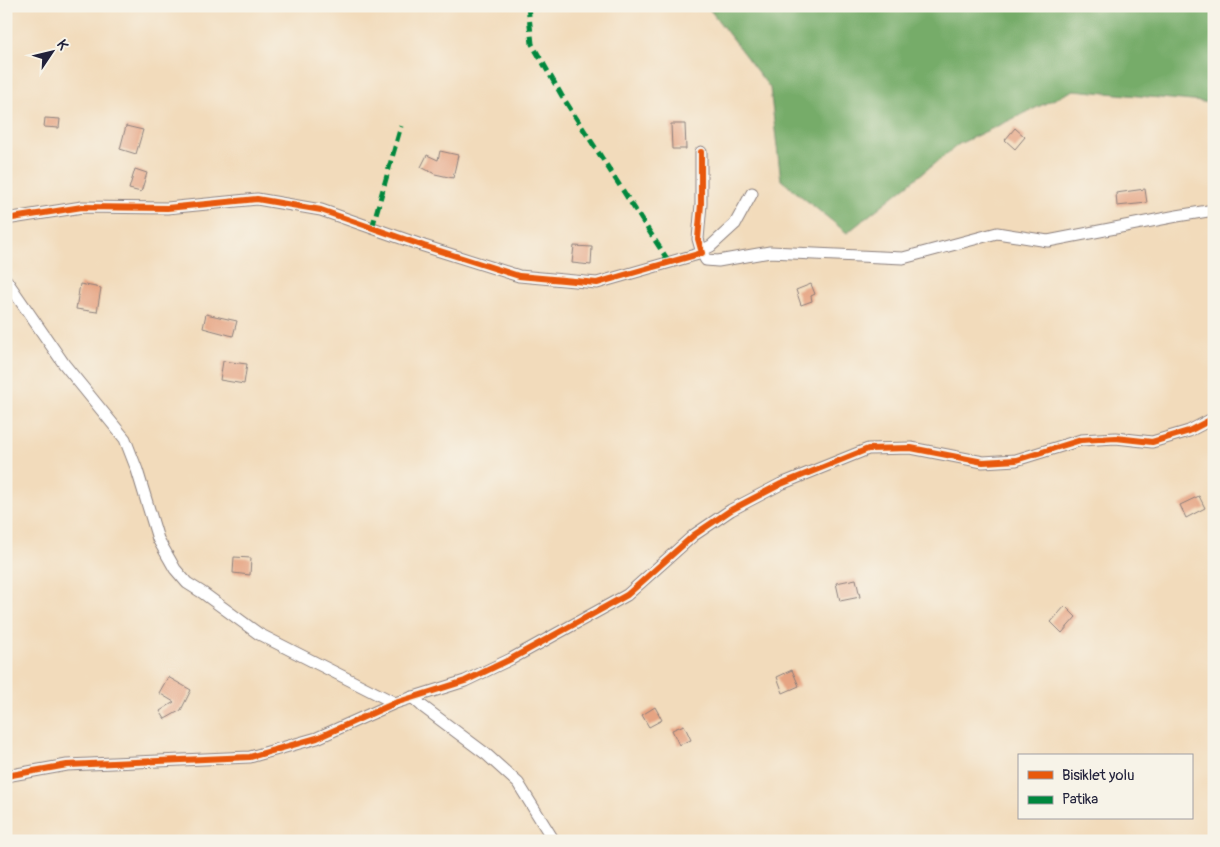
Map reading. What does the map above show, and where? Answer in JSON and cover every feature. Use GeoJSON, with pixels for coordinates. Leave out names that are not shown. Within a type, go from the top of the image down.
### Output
{"type":"FeatureCollection","features":[{"type":"Feature","properties":{"kind":"street"},"geometry":{"type":"LineString","coordinates":[[701,152],[701,204],[698,239],[706,260],[718,261],[770,252],[903,258],[997,233],[1048,241],[1214,210]]}},
{"type":"Feature","properties":{"kind":"street"},"geometry":{"type":"LineString","coordinates":[[6,219],[82,208],[168,208],[257,199],[321,210],[424,246],[519,276],[597,283],[702,252],[735,224],[752,193]]}},
{"type":"Feature","properties":{"kind":"street"},"geometry":{"type":"LineString","coordinates":[[6,280],[64,364],[125,439],[137,470],[158,539],[175,569],[187,583],[259,634],[395,702]]}},
{"type":"Feature","properties":{"kind":"street"},"geometry":{"type":"LineString","coordinates":[[6,776],[66,764],[250,757],[317,738],[395,702],[465,682],[511,659],[627,595],[694,536],[731,510],[780,484],[868,449],[912,448],[983,462],[1016,460],[1081,440],[1116,438],[1152,442],[1189,431],[1214,418]]}},
{"type":"Feature","properties":{"kind":"street"},"geometry":{"type":"LineString","coordinates":[[412,697],[486,754],[518,782],[554,841]]}},
{"type":"Feature","properties":{"kind":"green space"},"geometry":{"type":"Polygon","coordinates":[[[707,6],[1214,6],[1214,103],[1074,90],[959,144],[847,233],[781,180],[770,88],[707,6]]]}},
{"type":"Feature","properties":{"kind":"building"},"geometry":{"type":"Polygon","coordinates":[[[45,118],[60,119],[59,128],[44,127],[45,118]]]}},
{"type":"Feature","properties":{"kind":"building"},"geometry":{"type":"Polygon","coordinates":[[[671,124],[685,124],[686,149],[672,149],[671,124]]]}},
{"type":"Feature","properties":{"kind":"building"},"geometry":{"type":"Polygon","coordinates":[[[126,126],[143,130],[136,154],[120,149],[126,126]]]}},
{"type":"Feature","properties":{"kind":"building"},"geometry":{"type":"Polygon","coordinates":[[[1015,128],[1025,137],[1015,149],[1005,140],[1015,128]]]}},
{"type":"Feature","properties":{"kind":"building"},"geometry":{"type":"Polygon","coordinates":[[[440,151],[458,155],[453,178],[435,174],[421,167],[427,155],[438,160],[440,151]]]}},
{"type":"Feature","properties":{"kind":"building"},"geometry":{"type":"Polygon","coordinates":[[[135,169],[147,173],[141,192],[129,189],[135,169]]]}},
{"type":"Feature","properties":{"kind":"building"},"geometry":{"type":"Polygon","coordinates":[[[1145,189],[1147,203],[1117,206],[1116,193],[1145,189]]]}},
{"type":"Feature","properties":{"kind":"building"},"geometry":{"type":"Polygon","coordinates":[[[574,246],[592,247],[591,265],[572,263],[574,246]]]}},
{"type":"Feature","properties":{"kind":"building"},"geometry":{"type":"Polygon","coordinates":[[[80,284],[101,288],[97,312],[76,309],[80,284]]]}},
{"type":"Feature","properties":{"kind":"building"},"geometry":{"type":"Polygon","coordinates":[[[811,284],[815,294],[811,296],[812,301],[801,305],[796,290],[811,284]]]}},
{"type":"Feature","properties":{"kind":"building"},"geometry":{"type":"Polygon","coordinates":[[[206,314],[237,321],[233,336],[203,328],[206,314]]]}},
{"type":"Feature","properties":{"kind":"building"},"geometry":{"type":"Polygon","coordinates":[[[223,361],[247,364],[244,384],[220,380],[223,361]]]}},
{"type":"Feature","properties":{"kind":"building"},"geometry":{"type":"Polygon","coordinates":[[[1199,496],[1205,508],[1186,518],[1180,505],[1199,496]]]}},
{"type":"Feature","properties":{"kind":"building"},"geometry":{"type":"Polygon","coordinates":[[[234,557],[251,558],[250,575],[233,573],[234,557]]]}},
{"type":"Feature","properties":{"kind":"building"},"geometry":{"type":"Polygon","coordinates":[[[856,579],[860,597],[840,601],[836,583],[856,579]]]}},
{"type":"Feature","properties":{"kind":"building"},"geometry":{"type":"Polygon","coordinates":[[[1065,606],[1076,617],[1062,633],[1051,622],[1065,606]]]}},
{"type":"Feature","properties":{"kind":"building"},"geometry":{"type":"Polygon","coordinates":[[[792,670],[799,686],[783,693],[777,677],[792,670]]]}},
{"type":"Feature","properties":{"kind":"building"},"geometry":{"type":"Polygon","coordinates":[[[168,677],[191,690],[181,710],[165,719],[160,711],[174,702],[159,693],[168,677]]]}},
{"type":"Feature","properties":{"kind":"building"},"geometry":{"type":"Polygon","coordinates":[[[655,707],[662,720],[649,727],[642,715],[655,707]]]}},
{"type":"Feature","properties":{"kind":"building"},"geometry":{"type":"Polygon","coordinates":[[[684,725],[691,740],[679,745],[672,730],[684,725]]]}},
{"type":"Feature","properties":{"kind":"marked path"},"geometry":{"type":"LineString","coordinates":[[528,6],[532,44],[562,96],[669,262]]}},
{"type":"Feature","properties":{"kind":"marked path"},"geometry":{"type":"LineString","coordinates":[[372,228],[401,126]]}},
{"type":"Feature","properties":{"kind":"cycle path"},"geometry":{"type":"LineString","coordinates":[[6,219],[82,207],[167,208],[257,199],[321,210],[424,246],[519,276],[597,283],[702,253],[698,239],[701,204],[701,152]]}},
{"type":"Feature","properties":{"kind":"cycle path"},"geometry":{"type":"LineString","coordinates":[[6,776],[67,765],[250,757],[317,738],[395,703],[465,681],[511,659],[627,595],[694,535],[731,510],[781,484],[868,449],[911,448],[983,462],[1016,460],[1081,440],[1116,438],[1152,442],[1189,431],[1214,418]]}}]}
